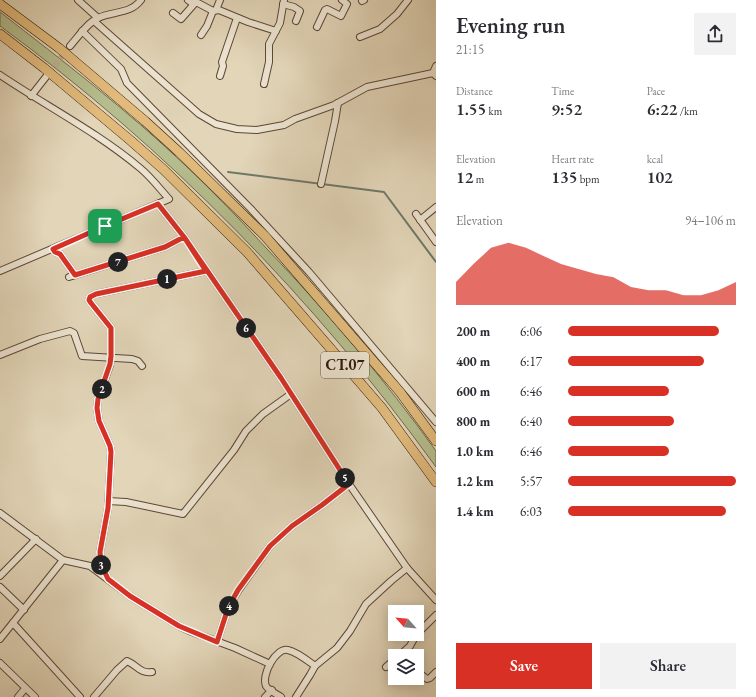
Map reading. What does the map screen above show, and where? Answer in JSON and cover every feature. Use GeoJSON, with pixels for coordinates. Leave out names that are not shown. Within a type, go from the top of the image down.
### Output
{"type":"FeatureCollection","features":[{"type":"Feature","properties":{"kind":"highway","name":"CT.07"},"geometry":{"type":"LineString","coordinates":[[0,4],[59,48],[145,121],[265,236],[400,392],[436,441]]}},
{"type":"Feature","properties":{"kind":"highway","name":"CT.07"},"geometry":{"type":"LineString","coordinates":[[0,34],[44,68],[163,169],[247,252],[382,408],[436,482]]}},
{"type":"Feature","properties":{"kind":"street"},"geometry":{"type":"LineString","coordinates":[[78,0],[96,19],[199,114],[216,124],[237,129],[257,130],[284,125],[338,103],[367,87],[434,75],[436,66]]}},
{"type":"Feature","properties":{"kind":"street"},"geometry":{"type":"LineString","coordinates":[[70,46],[82,31],[96,19],[123,11],[137,5],[141,0]]}},
{"type":"Feature","properties":{"kind":"street"},"geometry":{"type":"LineString","coordinates":[[188,0],[215,11],[219,10],[248,22],[276,30]]}},
{"type":"Feature","properties":{"kind":"street"},"geometry":{"type":"LineString","coordinates":[[201,35],[220,0]]}},
{"type":"Feature","properties":{"kind":"street"},"geometry":{"type":"LineString","coordinates":[[317,27],[325,10],[341,16],[347,4],[342,0]]}},
{"type":"Feature","properties":{"kind":"street"},"geometry":{"type":"LineString","coordinates":[[360,36],[380,29],[397,14],[408,0]]}},
{"type":"Feature","properties":{"kind":"street"},"geometry":{"type":"LineString","coordinates":[[264,84],[269,62],[269,44],[280,23],[284,2],[300,11],[296,21]]}},
{"type":"Feature","properties":{"kind":"street"},"geometry":{"type":"LineString","coordinates":[[173,13],[181,19],[195,3]]}},
{"type":"Feature","properties":{"kind":"street"},"geometry":{"type":"LineString","coordinates":[[220,76],[223,66],[222,62],[237,18]]}},
{"type":"Feature","properties":{"kind":"street"},"geometry":{"type":"LineString","coordinates":[[82,31],[121,69],[127,83],[250,208],[309,272],[436,422]]}},
{"type":"Feature","properties":{"kind":"street"},"geometry":{"type":"LineString","coordinates":[[31,96],[49,73]]}},
{"type":"Feature","properties":{"kind":"street"},"geometry":{"type":"LineString","coordinates":[[0,76],[96,136],[141,169],[169,199],[0,271]]}},
{"type":"Feature","properties":{"kind":"street"},"geometry":{"type":"LineString","coordinates":[[321,184],[338,103]]}},
{"type":"Feature","properties":{"kind":"street"},"geometry":{"type":"LineString","coordinates":[[158,204],[184,237],[281,378],[349,484],[407,568],[436,600]]}},
{"type":"Feature","properties":{"kind":"street"},"geometry":{"type":"LineString","coordinates":[[420,220],[436,207]]}},
{"type":"Feature","properties":{"kind":"street"},"geometry":{"type":"LineString","coordinates":[[416,214],[436,242]]}},
{"type":"Feature","properties":{"kind":"street"},"geometry":{"type":"LineString","coordinates":[[53,249],[55,252],[60,254],[72,276],[165,247],[184,237]]}},
{"type":"Feature","properties":{"kind":"street"},"geometry":{"type":"LineString","coordinates":[[108,579],[101,564],[100,552],[108,501],[111,452],[110,446],[99,421],[97,408],[98,399],[111,358],[111,328],[89,300],[92,295],[206,271]]}},
{"type":"Feature","properties":{"kind":"street"},"geometry":{"type":"LineString","coordinates":[[0,355],[40,339],[70,331],[74,333],[81,355],[134,360],[138,361],[142,366]]}},
{"type":"Feature","properties":{"kind":"street"},"geometry":{"type":"LineString","coordinates":[[108,501],[126,502],[183,514],[234,450],[246,431],[263,414],[291,394]]}},
{"type":"Feature","properties":{"kind":"street"},"geometry":{"type":"LineString","coordinates":[[217,642],[228,608],[238,590],[270,546],[292,526],[349,484]]}},
{"type":"Feature","properties":{"kind":"street"},"geometry":{"type":"LineString","coordinates":[[0,513],[63,560],[90,566],[130,596],[172,622],[192,632],[235,648],[270,664]]}},
{"type":"Feature","properties":{"kind":"street"},"geometry":{"type":"LineString","coordinates":[[0,576],[36,539]]}},
{"type":"Feature","properties":{"kind":"street"},"geometry":{"type":"LineString","coordinates":[[0,639],[63,560]]}},
{"type":"Feature","properties":{"kind":"street"},"geometry":{"type":"LineString","coordinates":[[296,697],[315,666],[337,648],[366,604],[407,568]]}},
{"type":"Feature","properties":{"kind":"street"},"geometry":{"type":"LineString","coordinates":[[0,587],[24,610]]}},
{"type":"Feature","properties":{"kind":"street"},"geometry":{"type":"LineString","coordinates":[[407,649],[416,635],[436,615]]}},
{"type":"Feature","properties":{"kind":"street"},"geometry":{"type":"LineString","coordinates":[[13,623],[80,697]]}},
{"type":"Feature","properties":{"kind":"street"},"geometry":{"type":"LineString","coordinates":[[281,697],[266,685],[264,680],[270,664],[279,654],[284,650],[288,650],[299,655],[315,666]]}},
{"type":"Feature","properties":{"kind":"street"},"geometry":{"type":"LineString","coordinates":[[94,697],[117,670],[127,661],[140,671],[146,673],[152,672]]}},
{"type":"Feature","properties":{"kind":"street"},"geometry":{"type":"LineString","coordinates":[[0,663],[35,697]]}},
{"type":"Feature","properties":{"kind":"street"},"geometry":{"type":"LineString","coordinates":[[424,677],[427,679],[430,678],[436,672]]}},
{"type":"Feature","properties":{"kind":"street"},"geometry":{"type":"LineString","coordinates":[[265,697],[272,690]]}},
{"type":"Feature","properties":{"kind":"street"},"geometry":{"type":"LineString","coordinates":[[18,697],[23,691]]}},
{"type":"Feature","properties":{"kind":"green space"},"geometry":{"type":"Polygon","coordinates":[[[0,12],[94,86],[140,125],[185,165],[227,207],[312,298],[397,398],[436,451],[436,467],[389,405],[289,286],[179,175],[122,123],[62,73],[0,26],[0,12]]]}},
{"type":"Feature","properties":{"kind":"waterway"},"geometry":{"type":"LineString","coordinates":[[228,172],[384,192],[436,262]]}},
{"type":"Feature","properties":{"kind":"tunnel"},"geometry":{"type":"LineString","coordinates":[[49,73],[66,51]]}},
{"type":"Feature","properties":{"kind":"route"},"geometry":{"type":"LineString","coordinates":[[105,226],[53,249],[55,252],[60,254],[75,275],[165,247],[184,237],[281,378],[349,484],[292,526],[270,546],[238,590],[224,615],[217,642],[179,626],[130,596],[108,579],[101,564],[100,552],[108,508],[111,452],[97,415],[97,408],[98,399],[110,364],[111,328],[91,303],[89,300],[90,297],[96,294],[206,271],[184,237],[158,204],[105,226]]}}]}
